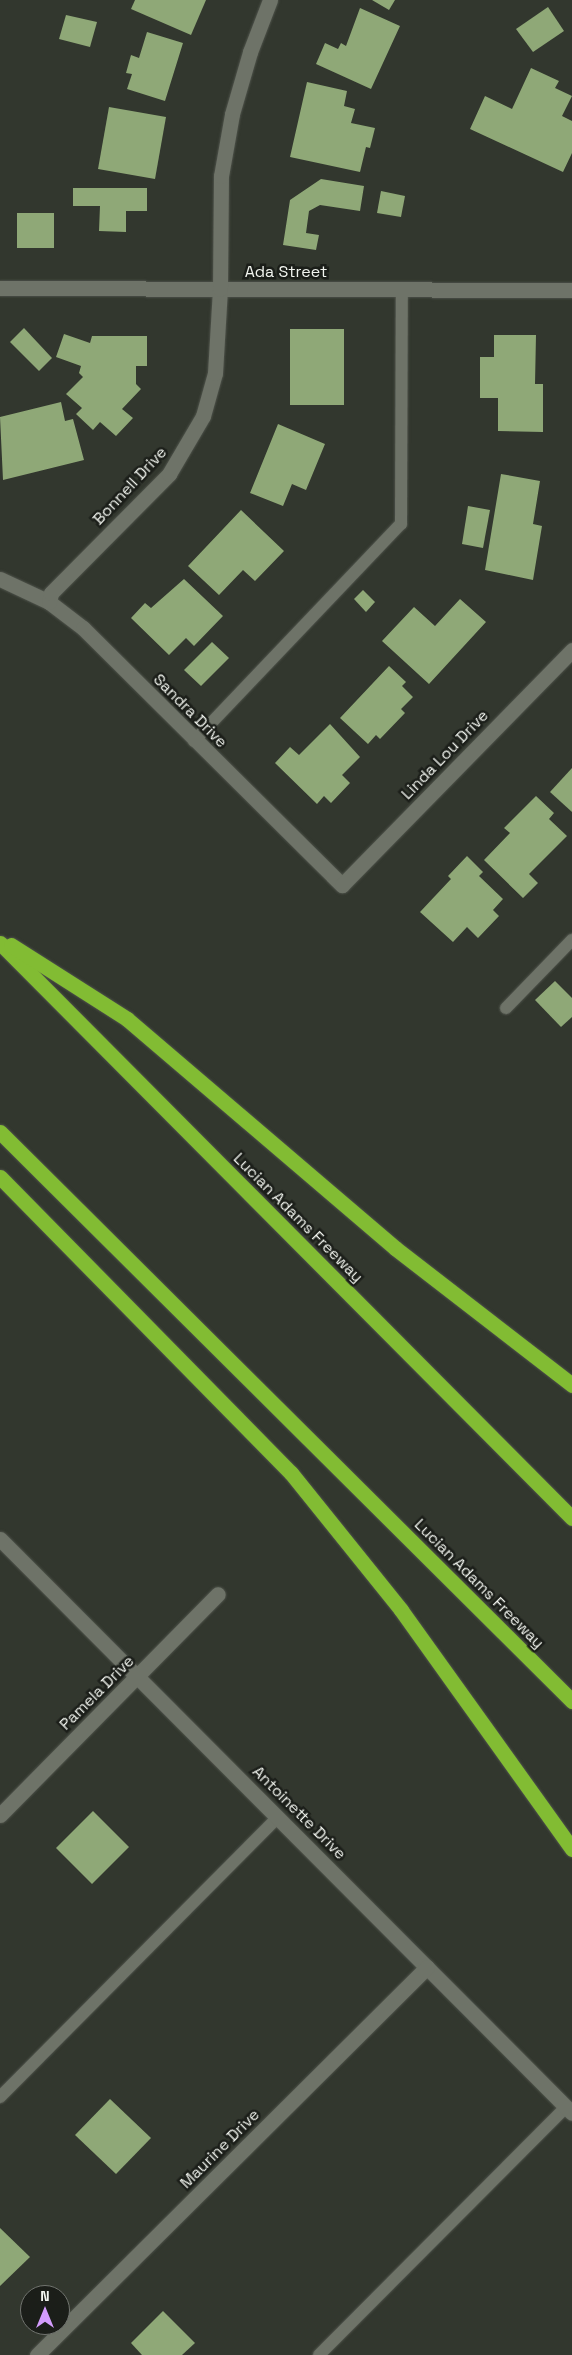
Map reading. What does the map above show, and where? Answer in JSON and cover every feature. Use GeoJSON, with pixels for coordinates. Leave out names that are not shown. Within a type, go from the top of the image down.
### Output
{"type":"FeatureCollection","features":[{"type":"Feature","properties":{"kind":"highway"},"geometry":{"type":"LineString","coordinates":[[0,938],[127,1019],[395,1248],[572,1385]]}},
{"type":"Feature","properties":{"kind":"highway","name":"Lucian Adams Freeway"},"geometry":{"type":"LineString","coordinates":[[0,943],[572,1518]]}},
{"type":"Feature","properties":{"kind":"highway","name":"Lucian Adams Freeway"},"geometry":{"type":"LineString","coordinates":[[0,1132],[572,1701]]}},
{"type":"Feature","properties":{"kind":"highway"},"geometry":{"type":"LineString","coordinates":[[0,1177],[291,1474],[401,1610],[572,1849]]}},
{"type":"Feature","properties":{"kind":"street","name":"Bonnell Drive"},"geometry":{"type":"LineString","coordinates":[[49,602],[51,593],[169,474],[194,437],[216,373],[223,167],[232,114],[250,52],[270,0]]}},
{"type":"Feature","properties":{"kind":"street","name":"Ada Street"},"geometry":{"type":"LineString","coordinates":[[0,288],[572,290]]}},
{"type":"Feature","properties":{"kind":"street","name":"Sandra Drive"},"geometry":{"type":"LineString","coordinates":[[0,579],[49,602],[82,628],[194,741],[342,885]]}},
{"type":"Feature","properties":{"kind":"street","name":"Linda Lou Drive"},"geometry":{"type":"LineString","coordinates":[[342,885],[572,650]]}},
{"type":"Feature","properties":{"kind":"street","name":"Antoinette Drive"},"geometry":{"type":"LineString","coordinates":[[0,1538],[569,2110]]}},
{"type":"Feature","properties":{"kind":"street","name":"Pamela Drive"},"geometry":{"type":"LineString","coordinates":[[0,1815],[218,1594]]}},
{"type":"Feature","properties":{"kind":"street","name":"Maurine Drive"},"geometry":{"type":"LineString","coordinates":[[37,2355],[428,1968]]}},
{"type":"Feature","properties":{"kind":"lane"},"geometry":{"type":"LineString","coordinates":[[194,741],[401,524],[402,290]]}},
{"type":"Feature","properties":{"kind":"lane"},"geometry":{"type":"LineString","coordinates":[[506,1008],[572,940]]}},
{"type":"Feature","properties":{"kind":"lane"},"geometry":{"type":"LineString","coordinates":[[0,2097],[278,1817]]}},
{"type":"Feature","properties":{"kind":"lane"},"geometry":{"type":"LineString","coordinates":[[318,2355],[569,2110]]}},
{"type":"Feature","properties":{"kind":"building"},"geometry":{"type":"Polygon","coordinates":[[[135,0],[206,0],[191,35],[131,9],[135,0]]]}},
{"type":"Feature","properties":{"kind":"building"},"geometry":{"type":"Polygon","coordinates":[[[372,0],[395,0],[389,10],[372,0]]]}},
{"type":"Feature","properties":{"kind":"building"},"geometry":{"type":"Polygon","coordinates":[[[548,7],[564,31],[533,52],[516,29],[548,7]]]}},
{"type":"Feature","properties":{"kind":"building"},"geometry":{"type":"Polygon","coordinates":[[[360,8],[400,26],[371,89],[316,64],[325,43],[338,49],[341,43],[346,46],[360,8]]]}},
{"type":"Feature","properties":{"kind":"building"},"geometry":{"type":"Polygon","coordinates":[[[66,15],[97,22],[90,47],[59,39],[66,15]]]}},
{"type":"Feature","properties":{"kind":"building"},"geometry":{"type":"Polygon","coordinates":[[[147,32],[183,43],[165,101],[127,89],[132,74],[126,73],[131,55],[139,58],[147,32]]]}},
{"type":"Feature","properties":{"kind":"building"},"geometry":{"type":"Polygon","coordinates":[[[531,68],[559,81],[555,88],[572,96],[562,116],[572,121],[572,153],[563,172],[470,129],[485,96],[512,109],[531,68]]]}},
{"type":"Feature","properties":{"kind":"building"},"geometry":{"type":"Polygon","coordinates":[[[307,82],[347,91],[344,106],[355,109],[351,123],[375,128],[370,148],[366,147],[360,172],[290,157],[307,82]]]}},
{"type":"Feature","properties":{"kind":"building"},"geometry":{"type":"Polygon","coordinates":[[[109,107],[166,117],[155,179],[98,169],[109,107]]]}},
{"type":"Feature","properties":{"kind":"building"},"geometry":{"type":"Polygon","coordinates":[[[321,179],[364,186],[360,211],[320,205],[309,211],[306,233],[319,235],[316,250],[283,245],[290,200],[321,179]]]}},
{"type":"Feature","properties":{"kind":"building"},"geometry":{"type":"Polygon","coordinates":[[[73,188],[147,188],[147,211],[126,211],[126,232],[99,231],[100,206],[73,206],[73,188]]]}},
{"type":"Feature","properties":{"kind":"building"},"geometry":{"type":"Polygon","coordinates":[[[381,191],[405,196],[401,217],[377,213],[381,191]]]}},
{"type":"Feature","properties":{"kind":"building"},"geometry":{"type":"Polygon","coordinates":[[[17,213],[54,213],[54,248],[17,248],[17,213]]]}},
{"type":"Feature","properties":{"kind":"building"},"geometry":{"type":"Polygon","coordinates":[[[24,328],[52,358],[39,371],[10,342],[24,328]]]}},
{"type":"Feature","properties":{"kind":"building"},"geometry":{"type":"Polygon","coordinates":[[[290,329],[344,329],[344,405],[290,405],[290,329]]]}},
{"type":"Feature","properties":{"kind":"building"},"geometry":{"type":"Polygon","coordinates":[[[64,334],[90,343],[92,336],[147,336],[147,366],[136,366],[136,384],[141,389],[122,409],[133,418],[116,436],[100,422],[93,430],[76,414],[82,408],[66,394],[83,377],[79,373],[81,366],[56,357],[64,334]]]}},
{"type":"Feature","properties":{"kind":"building"},"geometry":{"type":"Polygon","coordinates":[[[494,335],[536,335],[535,384],[543,384],[543,432],[498,431],[498,398],[480,398],[480,357],[494,357],[494,335]]]}},
{"type":"Feature","properties":{"kind":"building"},"geometry":{"type":"Polygon","coordinates":[[[61,402],[65,421],[73,419],[84,460],[3,480],[0,417],[61,402]]]}},
{"type":"Feature","properties":{"kind":"building"},"geometry":{"type":"Polygon","coordinates":[[[278,424],[325,444],[306,490],[292,484],[283,506],[250,493],[278,424]]]}},
{"type":"Feature","properties":{"kind":"building"},"geometry":{"type":"Polygon","coordinates":[[[501,474],[540,481],[533,524],[542,526],[533,580],[485,570],[501,474]]]}},
{"type":"Feature","properties":{"kind":"building"},"geometry":{"type":"Polygon","coordinates":[[[468,506],[490,510],[483,548],[462,544],[468,506]]]}},
{"type":"Feature","properties":{"kind":"building"},"geometry":{"type":"Polygon","coordinates":[[[241,510],[284,551],[255,581],[243,570],[219,595],[188,566],[241,510]]]}},
{"type":"Feature","properties":{"kind":"building"},"geometry":{"type":"Polygon","coordinates":[[[184,579],[223,616],[194,646],[186,638],[169,655],[131,618],[145,603],[151,608],[184,579]]]}},
{"type":"Feature","properties":{"kind":"building"},"geometry":{"type":"Polygon","coordinates":[[[363,590],[375,602],[366,612],[354,599],[363,590]]]}},
{"type":"Feature","properties":{"kind":"building"},"geometry":{"type":"Polygon","coordinates":[[[460,599],[486,622],[429,684],[382,641],[414,607],[435,626],[460,599]]]}},
{"type":"Feature","properties":{"kind":"building"},"geometry":{"type":"Polygon","coordinates":[[[212,642],[229,658],[201,686],[184,670],[212,642]]]}},
{"type":"Feature","properties":{"kind":"building"},"geometry":{"type":"Polygon","coordinates":[[[389,666],[406,682],[402,686],[413,697],[401,709],[405,713],[380,739],[376,735],[368,744],[340,718],[389,666]]]}},
{"type":"Feature","properties":{"kind":"building"},"geometry":{"type":"Polygon","coordinates":[[[330,724],[360,757],[342,775],[350,783],[331,803],[324,796],[317,804],[275,763],[290,747],[299,755],[330,724]]]}},
{"type":"Feature","properties":{"kind":"building"},"geometry":{"type":"Polygon","coordinates":[[[572,768],[572,812],[550,792],[572,768]]]}},
{"type":"Feature","properties":{"kind":"building"},"geometry":{"type":"Polygon","coordinates":[[[536,796],[554,813],[549,819],[567,836],[529,874],[538,883],[523,898],[484,860],[510,833],[504,828],[536,796]]]}},
{"type":"Feature","properties":{"kind":"building"},"geometry":{"type":"Polygon","coordinates":[[[467,856],[483,872],[479,876],[503,899],[493,910],[499,916],[478,938],[467,927],[453,942],[420,912],[451,879],[448,876],[467,856]]]}},
{"type":"Feature","properties":{"kind":"building"},"geometry":{"type":"Polygon","coordinates":[[[555,981],[572,998],[572,1017],[561,1027],[535,1000],[555,981]]]}},
{"type":"Feature","properties":{"kind":"building"},"geometry":{"type":"Polygon","coordinates":[[[93,1811],[129,1847],[92,1884],[56,1848],[93,1811]]]}},
{"type":"Feature","properties":{"kind":"building"},"geometry":{"type":"Polygon","coordinates":[[[110,2099],[151,2138],[116,2174],[75,2135],[110,2099]]]}},
{"type":"Feature","properties":{"kind":"building"},"geometry":{"type":"Polygon","coordinates":[[[0,2228],[30,2257],[0,2286],[0,2228]]]}},
{"type":"Feature","properties":{"kind":"building"},"geometry":{"type":"Polygon","coordinates":[[[163,2311],[195,2343],[182,2355],[142,2355],[131,2343],[163,2311]]]}}]}
